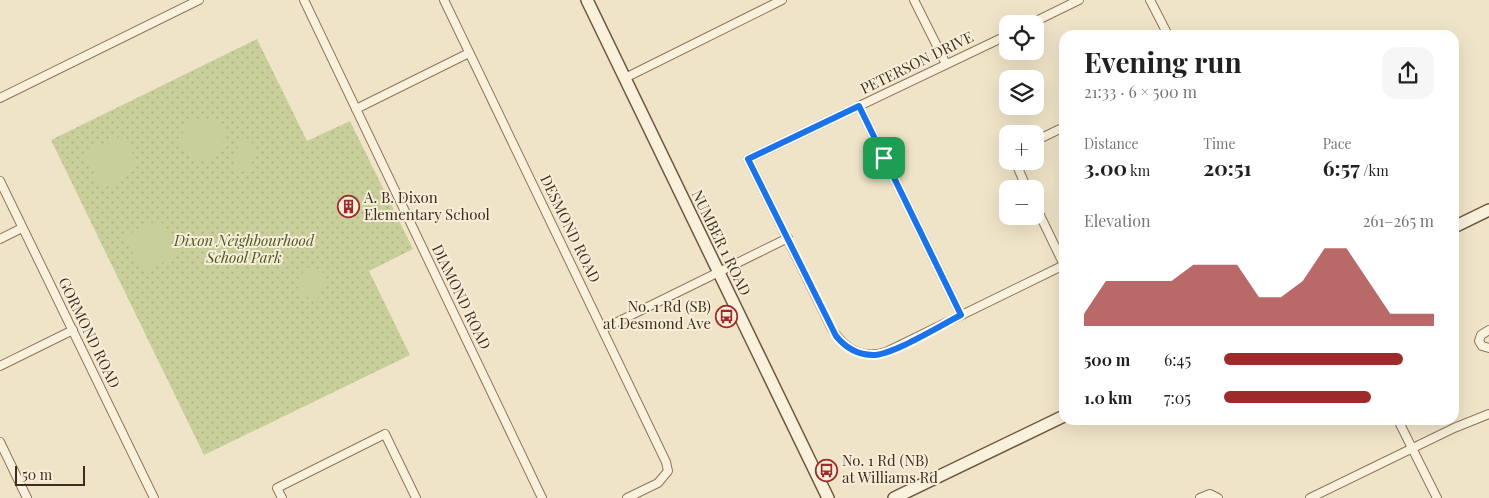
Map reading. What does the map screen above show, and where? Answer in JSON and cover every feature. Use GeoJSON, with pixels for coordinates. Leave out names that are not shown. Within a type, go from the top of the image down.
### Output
{"type":"FeatureCollection","features":[{"type":"Feature","properties":{"kind":"main road","name":"NUMBER 1 ROAD"},"geometry":{"type":"LineString","coordinates":[[587,0],[828,498]]}},
{"type":"Feature","properties":{"kind":"main road"},"geometry":{"type":"LineString","coordinates":[[1459,225],[1489,210]]}},
{"type":"Feature","properties":{"kind":"main road"},"geometry":{"type":"LineString","coordinates":[[894,498],[1059,418]]}},
{"type":"Feature","properties":{"kind":"street"},"geometry":{"type":"LineString","coordinates":[[0,98],[199,0]]}},
{"type":"Feature","properties":{"kind":"street","name":"DIAMOND ROAD"},"geometry":{"type":"LineString","coordinates":[[304,0],[542,498]]}},
{"type":"Feature","properties":{"kind":"street","name":"DESMOND ROAD"},"geometry":{"type":"LineString","coordinates":[[444,0],[666,462],[668,471],[658,483],[627,498]]}},
{"type":"Feature","properties":{"kind":"street"},"geometry":{"type":"LineString","coordinates":[[624,78],[782,0]]}},
{"type":"Feature","properties":{"kind":"street"},"geometry":{"type":"LineString","coordinates":[[914,0],[946,64]]}},
{"type":"Feature","properties":{"kind":"street"},"geometry":{"type":"LineString","coordinates":[[1044,17],[1079,0]]}},
{"type":"Feature","properties":{"kind":"street"},"geometry":{"type":"LineString","coordinates":[[1150,0],[1165,30]]}},
{"type":"Feature","properties":{"kind":"street","name":"PETERSON DRIVE"},"geometry":{"type":"LineString","coordinates":[[961,315],[886,352],[872,355],[862,354],[843,344],[836,336],[748,159],[999,38]]}},
{"type":"Feature","properties":{"kind":"street"},"geometry":{"type":"LineString","coordinates":[[356,109],[469,53]]}},
{"type":"Feature","properties":{"kind":"street"},"geometry":{"type":"LineString","coordinates":[[859,106],[961,315],[1059,267]]}},
{"type":"Feature","properties":{"kind":"street"},"geometry":{"type":"LineString","coordinates":[[1044,136],[1059,129]]}},
{"type":"Feature","properties":{"kind":"street","name":"GORMOND ROAD"},"geometry":{"type":"LineString","coordinates":[[0,181],[154,498]]}},
{"type":"Feature","properties":{"kind":"street"},"geometry":{"type":"LineString","coordinates":[[1044,224],[1059,255]]}},
{"type":"Feature","properties":{"kind":"street"},"geometry":{"type":"LineString","coordinates":[[0,239],[22,228]]}},
{"type":"Feature","properties":{"kind":"street"},"geometry":{"type":"LineString","coordinates":[[603,329],[788,238]]}},
{"type":"Feature","properties":{"kind":"street"},"geometry":{"type":"LineString","coordinates":[[0,366],[73,330]]}},
{"type":"Feature","properties":{"kind":"street"},"geometry":{"type":"LineString","coordinates":[[1489,330],[1480,335],[1479,341],[1482,346],[1489,348]]}},
{"type":"Feature","properties":{"kind":"street"},"geometry":{"type":"LineString","coordinates":[[1310,498],[1489,414]]}},
{"type":"Feature","properties":{"kind":"street"},"geometry":{"type":"LineString","coordinates":[[1400,425],[1437,498]]}},
{"type":"Feature","properties":{"kind":"street"},"geometry":{"type":"LineString","coordinates":[[282,498],[277,488],[385,434],[416,498]]}},
{"type":"Feature","properties":{"kind":"street"},"geometry":{"type":"LineString","coordinates":[[0,442],[27,498]]}},
{"type":"Feature","properties":{"kind":"street"},"geometry":{"type":"LineString","coordinates":[[1200,498],[1210,494],[1218,498]]}},
{"type":"Feature","properties":{"kind":"green space","name":"Dixon Neighbourhood School Park"},"geometry":{"type":"Polygon","coordinates":[[[257,39],[307,141],[350,121],[413,249],[369,271],[410,355],[204,455],[51,140],[257,39]]]}},
{"type":"Feature","properties":{"kind":"green space"},"geometry":{"type":"Polygon","coordinates":[[[196,119],[218,120],[225,126],[222,145],[211,161],[192,157],[185,153],[181,147],[182,134],[187,126],[196,119]]]}},
{"type":"Feature","properties":{"kind":"green space"},"geometry":{"type":"Polygon","coordinates":[[[116,137],[125,142],[131,150],[134,157],[133,164],[127,175],[102,188],[86,157],[88,151],[116,137]]]}},
{"type":"Feature","properties":{"kind":"green space"},"geometry":{"type":"Polygon","coordinates":[[[240,139],[257,145],[248,173],[232,169],[240,139]]]}},
{"type":"Feature","properties":{"kind":"green space"},"geometry":{"type":"Polygon","coordinates":[[[160,219],[178,255],[147,270],[140,267],[125,236],[160,219]]]}},
{"type":"Feature","properties":{"kind":"green space"},"geometry":{"type":"Polygon","coordinates":[[[305,267],[327,274],[322,287],[301,280],[305,267]]]}},
{"type":"Feature","properties":{"kind":"green space"},"geometry":{"type":"Polygon","coordinates":[[[301,281],[321,288],[317,300],[297,293],[301,281]]]}},
{"type":"Feature","properties":{"kind":"place","name":"A. B. Dixon Elementary School"},"geometry":{"type":"Point","coordinates":[348,207]}},
{"type":"Feature","properties":{"kind":"place","name":"No. 1 Rd (SB) at Desmond Ave"},"geometry":{"type":"Point","coordinates":[727,316]}},
{"type":"Feature","properties":{"kind":"place","name":"No. 1 Rd (NB) at Williams Rd"},"geometry":{"type":"Point","coordinates":[826,470]}},
{"type":"Feature","properties":{"kind":"route"},"geometry":{"type":"LineString","coordinates":[[859,106],[884,158],[961,315],[896,348],[872,355],[854,351],[843,344],[836,336],[748,159],[859,106]]}}]}
